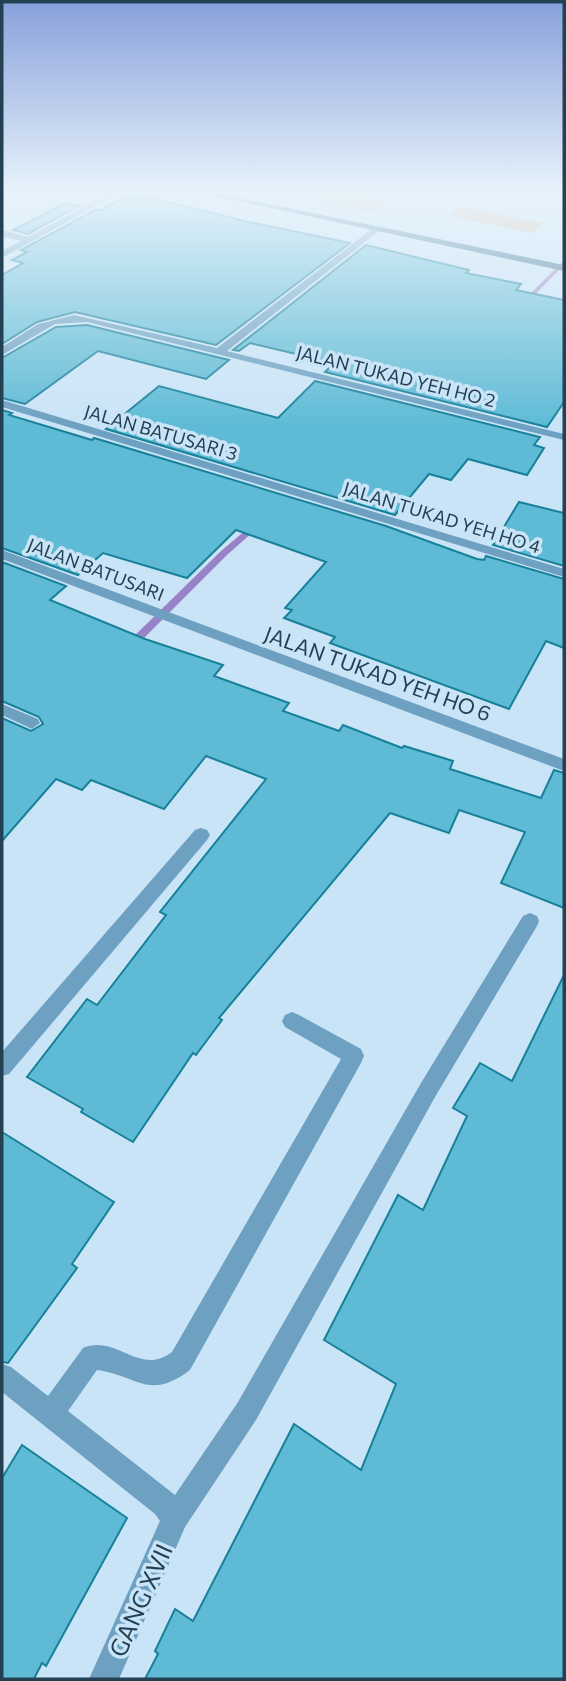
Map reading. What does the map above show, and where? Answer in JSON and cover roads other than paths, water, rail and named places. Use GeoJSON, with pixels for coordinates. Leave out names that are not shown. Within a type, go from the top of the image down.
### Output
{"type":"FeatureCollection","features":[{"type":"Feature","properties":{"kind":"street"},"geometry":{"type":"LineString","coordinates":[[220,351],[326,268]]}},
{"type":"Feature","properties":{"kind":"street","name":"JALAN TUKAD YEH HO 2"},"geometry":{"type":"LineString","coordinates":[[2,352],[44,323],[68,317],[87,318],[564,437]]}},
{"type":"Feature","properties":{"kind":"street","name":"JALAN BATUSARI 3"},"geometry":{"type":"LineString","coordinates":[[2,403],[310,495]]}},
{"type":"Feature","properties":{"kind":"street","name":"JALAN TUKAD YEH HO 4"},"geometry":{"type":"LineString","coordinates":[[310,495],[564,573]]}},
{"type":"Feature","properties":{"kind":"street","name":"JALAN BATUSARI"},"geometry":{"type":"LineString","coordinates":[[2,554],[177,621]]}},
{"type":"Feature","properties":{"kind":"street","name":"JALAN TUKAD YEH HO 6"},"geometry":{"type":"LineString","coordinates":[[177,621],[564,765]]}},
{"type":"Feature","properties":{"kind":"street"},"geometry":{"type":"LineString","coordinates":[[2,709],[32,723]]}},
{"type":"Feature","properties":{"kind":"street"},"geometry":{"type":"LineString","coordinates":[[2,1067],[201,835]]}},
{"type":"Feature","properties":{"kind":"street","name":"GANG XVII"},"geometry":{"type":"LineString","coordinates":[[104,1679],[165,1546],[174,1520],[247,1411],[428,1090],[530,921]]}},
{"type":"Feature","properties":{"kind":"street"},"geometry":{"type":"LineString","coordinates":[[50,1414],[92,1357],[118,1362],[146,1375],[166,1373],[181,1361],[354,1056],[292,1021]]}},
{"type":"Feature","properties":{"kind":"street"},"geometry":{"type":"LineString","coordinates":[[2,1376],[165,1504],[174,1520]]}},
{"type":"Feature","properties":{"kind":"waterway"},"geometry":{"type":"LineString","coordinates":[[523,304],[558,268]]}},
{"type":"Feature","properties":{"kind":"waterway"},"geometry":{"type":"LineString","coordinates":[[128,648],[259,522]]}}]}
